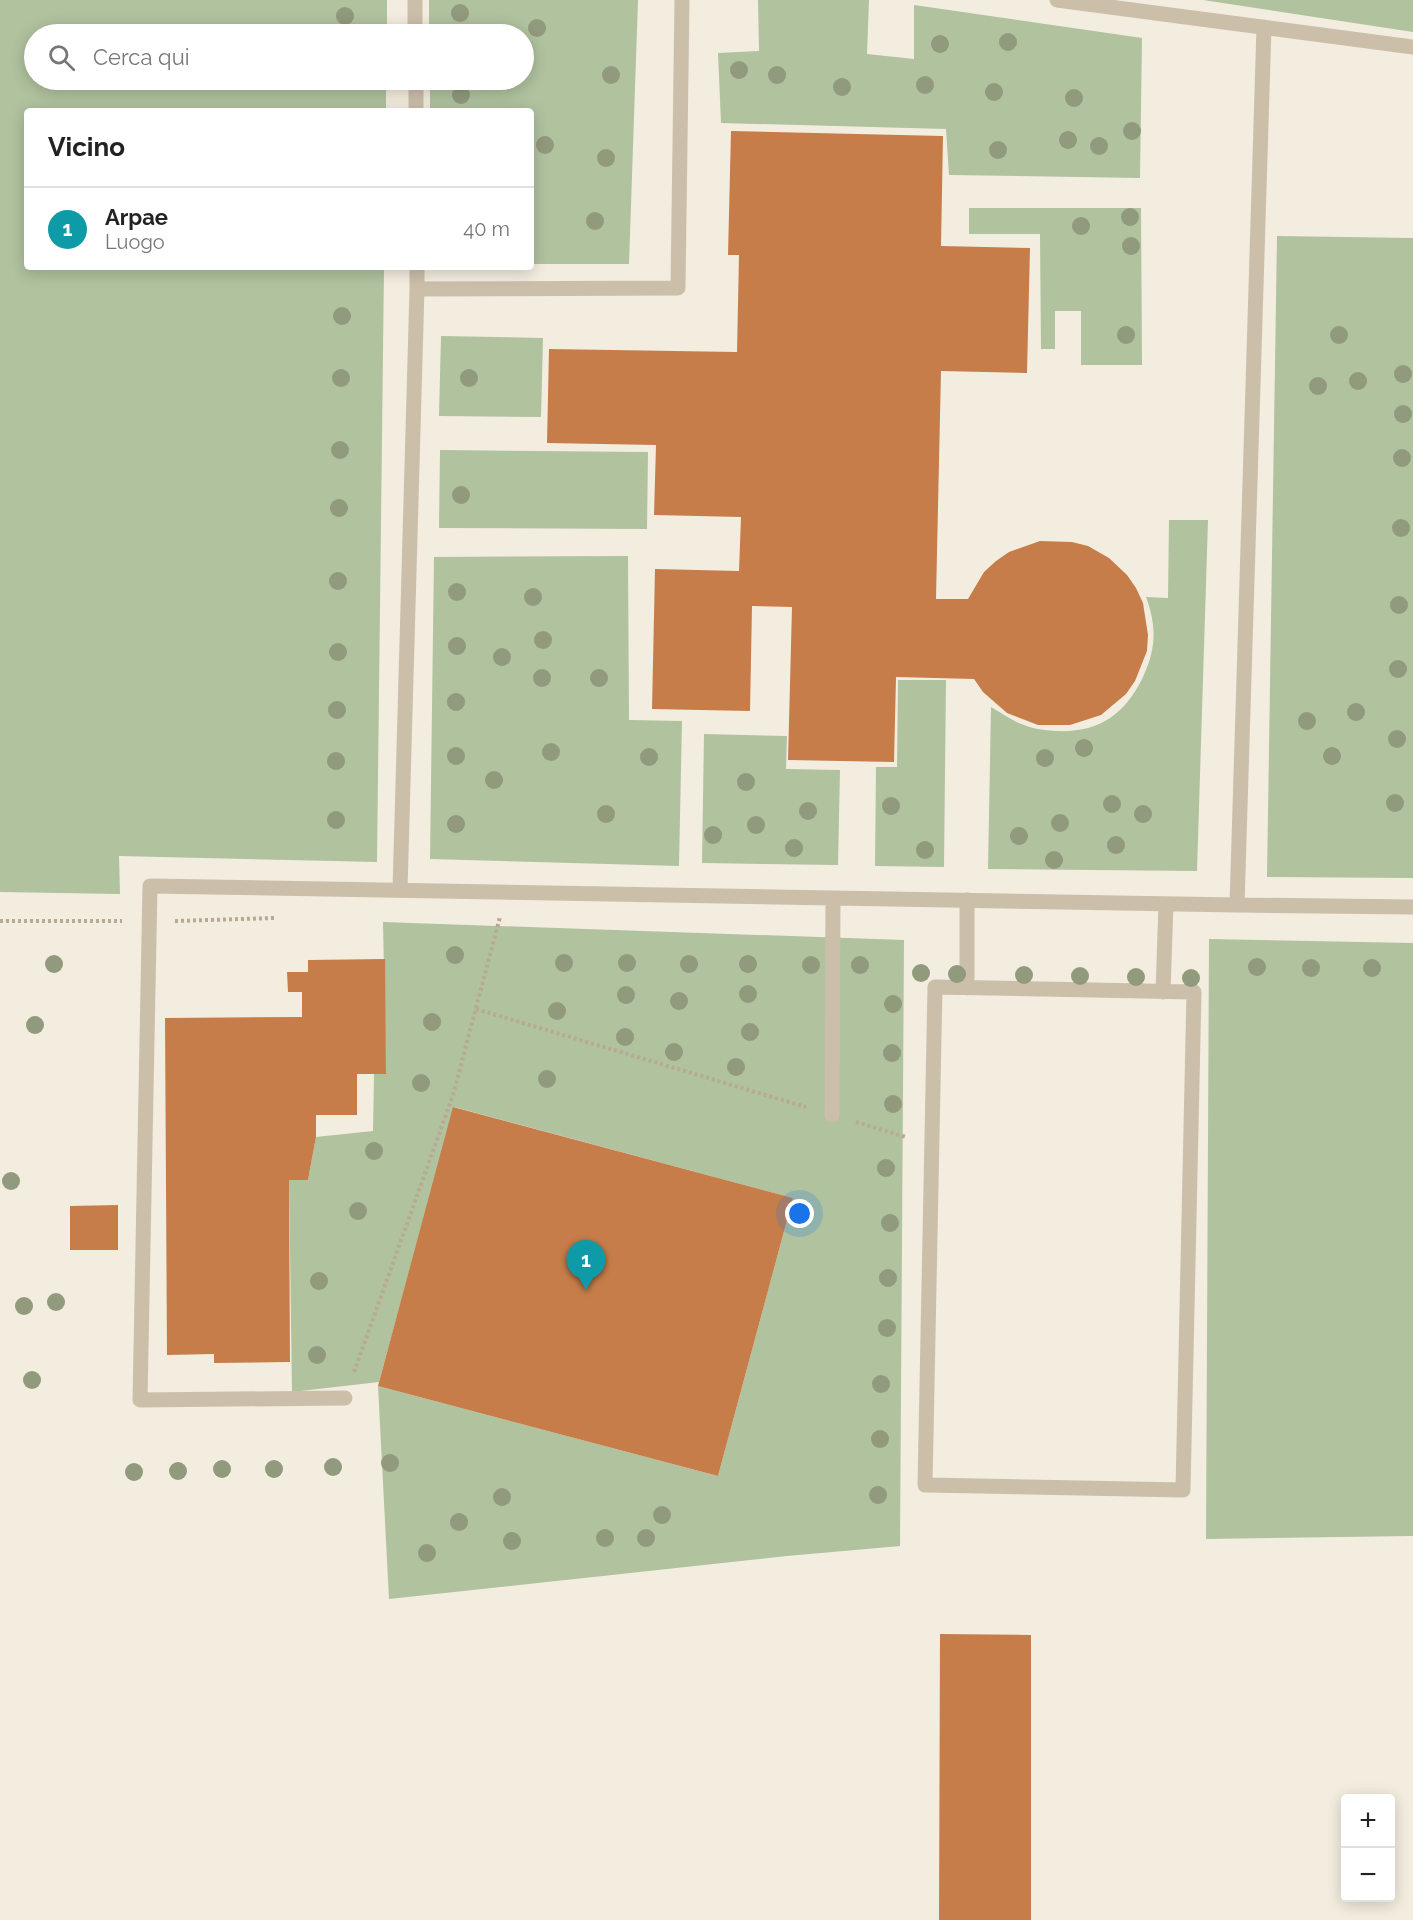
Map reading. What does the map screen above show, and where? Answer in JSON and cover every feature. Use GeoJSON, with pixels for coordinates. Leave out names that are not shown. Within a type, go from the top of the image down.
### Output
{"type":"FeatureCollection","features":[{"type":"Feature","properties":{"kind":"lane"},"geometry":{"type":"LineString","coordinates":[[415,0],[415,24]]}},
{"type":"Feature","properties":{"kind":"lane"},"geometry":{"type":"LineString","coordinates":[[417,289],[678,288],[682,0]]}},
{"type":"Feature","properties":{"kind":"lane"},"geometry":{"type":"LineString","coordinates":[[1057,0],[1413,47]]}},
{"type":"Feature","properties":{"kind":"lane"},"geometry":{"type":"LineString","coordinates":[[1237,905],[1264,27]]}},
{"type":"Feature","properties":{"kind":"lane"},"geometry":{"type":"LineString","coordinates":[[416,90],[416,108]]}},
{"type":"Feature","properties":{"kind":"lane"},"geometry":{"type":"LineString","coordinates":[[400,890],[417,270]]}},
{"type":"Feature","properties":{"kind":"lane"},"geometry":{"type":"LineString","coordinates":[[345,1398],[140,1400],[150,886],[1413,907]]}},
{"type":"Feature","properties":{"kind":"lane"},"geometry":{"type":"LineString","coordinates":[[832,1115],[833,898]]}},
{"type":"Feature","properties":{"kind":"lane"},"geometry":{"type":"LineString","coordinates":[[967,900],[967,988]]}},
{"type":"Feature","properties":{"kind":"lane"},"geometry":{"type":"LineString","coordinates":[[1163,992],[1166,904]]}},
{"type":"Feature","properties":{"kind":"lane"},"geometry":{"type":"LineString","coordinates":[[935,987],[1163,992],[1194,992],[1184,1490],[925,1485],[935,987]]}},
{"type":"Feature","properties":{"kind":"path"},"geometry":{"type":"LineString","coordinates":[[345,1398],[453,1095],[506,892]]}},
{"type":"Feature","properties":{"kind":"path"},"geometry":{"type":"LineString","coordinates":[[0,921],[278,918]]}},
{"type":"Feature","properties":{"kind":"path"},"geometry":{"type":"LineString","coordinates":[[476,1009],[932,1144]]}},
{"type":"Feature","properties":{"kind":"green space"},"geometry":{"type":"Polygon","coordinates":[[[0,0],[387,0],[387,24],[24,24],[24,90],[386,90],[386,108],[24,108],[24,270],[384,270],[377,862],[119,856],[120,894],[0,892],[0,0]]]}},
{"type":"Feature","properties":{"kind":"green space"},"geometry":{"type":"Polygon","coordinates":[[[429,0],[638,0],[629,264],[534,264],[534,108],[430,108],[430,90],[534,90],[534,24],[429,24],[429,0]]]}},
{"type":"Feature","properties":{"kind":"green space"},"geometry":{"type":"Polygon","coordinates":[[[758,0],[869,0],[867,54],[914,59],[914,5],[1142,38],[1140,178],[949,175],[946,129],[721,123],[718,53],[759,51],[758,0]]]}},
{"type":"Feature","properties":{"kind":"green space"},"geometry":{"type":"Polygon","coordinates":[[[1203,0],[1413,0],[1413,32],[1203,0]]]}},
{"type":"Feature","properties":{"kind":"green space"},"geometry":{"type":"Polygon","coordinates":[[[969,208],[1141,208],[1142,365],[1081,365],[1081,311],[1055,311],[1055,349],[1041,349],[1040,234],[969,234],[969,208]]]}},
{"type":"Feature","properties":{"kind":"green space"},"geometry":{"type":"Polygon","coordinates":[[[1277,236],[1413,238],[1413,878],[1267,877],[1277,236]]]}},
{"type":"Feature","properties":{"kind":"green space"},"geometry":{"type":"Polygon","coordinates":[[[441,336],[543,338],[541,417],[439,416],[441,336]]]}},
{"type":"Feature","properties":{"kind":"green space"},"geometry":{"type":"Polygon","coordinates":[[[440,450],[648,452],[647,529],[439,528],[440,450]]]}},
{"type":"Feature","properties":{"kind":"green space"},"geometry":{"type":"Polygon","coordinates":[[[1169,520],[1208,520],[1197,871],[988,869],[991,707],[1015,721],[1051,731],[1084,729],[1097,725],[1118,712],[1136,691],[1153,647],[1152,618],[1146,597],[1168,598],[1169,520]]]}},
{"type":"Feature","properties":{"kind":"green space"},"geometry":{"type":"Polygon","coordinates":[[[628,556],[629,720],[682,721],[679,866],[430,859],[434,557],[628,556]]]}},
{"type":"Feature","properties":{"kind":"green space"},"geometry":{"type":"Polygon","coordinates":[[[898,680],[946,680],[944,867],[875,866],[876,767],[897,767],[898,680]]]}},
{"type":"Feature","properties":{"kind":"green space"},"geometry":{"type":"Polygon","coordinates":[[[704,734],[787,736],[786,769],[840,770],[838,865],[702,863],[704,734]]]}},
{"type":"Feature","properties":{"kind":"green space"},"geometry":{"type":"Polygon","coordinates":[[[383,922],[904,940],[900,1546],[389,1599],[378,1386],[718,1476],[793,1198],[454,1107],[379,1382],[292,1392],[289,1180],[308,1180],[316,1137],[373,1131],[374,1074],[386,1073],[383,922]]]}},
{"type":"Feature","properties":{"kind":"green space"},"geometry":{"type":"Polygon","coordinates":[[[1209,939],[1413,943],[1413,1536],[1206,1539],[1209,939]]]}},
{"type":"Feature","properties":{"kind":"building"},"geometry":{"type":"Polygon","coordinates":[[[731,131],[943,136],[941,246],[1030,248],[1027,373],[941,371],[936,599],[968,599],[984,572],[996,561],[1009,552],[1040,541],[1072,542],[1088,546],[1109,558],[1127,575],[1136,588],[1143,603],[1148,635],[1147,651],[1135,681],[1126,694],[1101,715],[1070,725],[1038,725],[1007,713],[983,692],[974,679],[896,677],[894,762],[788,760],[792,607],[752,606],[750,711],[652,709],[655,569],[739,571],[741,517],[654,515],[656,445],[547,443],[549,349],[737,352],[739,255],[728,255],[731,131]]]}},
{"type":"Feature","properties":{"kind":"building"},"geometry":{"type":"Polygon","coordinates":[[[385,959],[386,1074],[357,1074],[357,1115],[316,1115],[316,1137],[308,1180],[289,1180],[290,1362],[214,1363],[214,1354],[167,1355],[165,1018],[302,1017],[302,992],[288,992],[287,972],[308,972],[308,960],[385,959]]]}},
{"type":"Feature","properties":{"kind":"building"},"geometry":{"type":"Polygon","coordinates":[[[453,1107],[793,1198],[718,1476],[378,1386],[453,1107]]]}},
{"type":"Feature","properties":{"kind":"building"},"geometry":{"type":"Polygon","coordinates":[[[118,1205],[118,1250],[70,1250],[70,1206],[118,1205]]]}},
{"type":"Feature","properties":{"kind":"building"},"geometry":{"type":"Polygon","coordinates":[[[940,1634],[1031,1635],[1031,1920],[939,1920],[940,1634]]]}},
{"type":"Feature","properties":{"kind":"place","name":"Arpae"},"geometry":{"type":"Point","coordinates":[586,1290]}}]}
